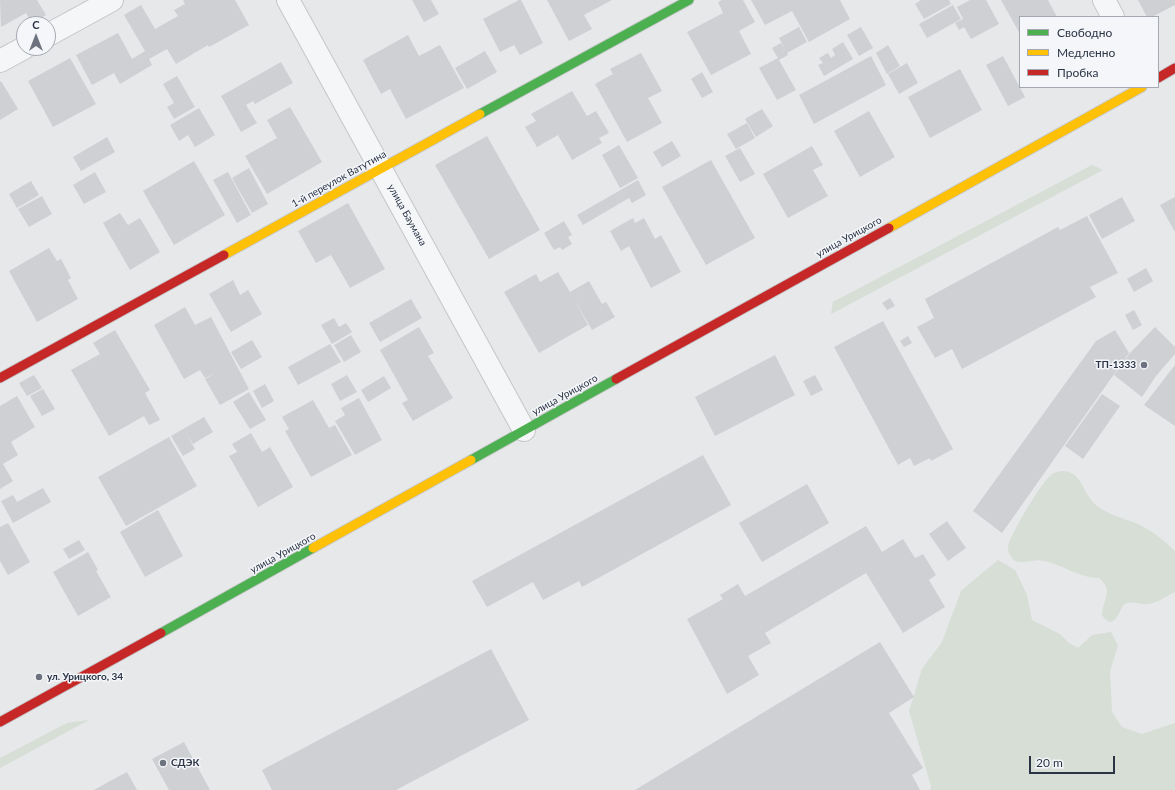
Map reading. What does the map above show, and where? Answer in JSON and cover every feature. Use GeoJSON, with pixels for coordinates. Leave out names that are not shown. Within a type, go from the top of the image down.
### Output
{"type":"FeatureCollection","features":[{"type":"Feature","properties":{"kind":"main road","name":"1-й переулок Ватутина"},"geometry":{"type":"LineString","coordinates":[[0,378],[689,0]]}},
{"type":"Feature","properties":{"kind":"main road"},"geometry":{"type":"LineString","coordinates":[[1159,77],[1175,68]]}},
{"type":"Feature","properties":{"kind":"main road","name":"улица Урицкого"},"geometry":{"type":"LineString","coordinates":[[0,722],[1140,88]]}},
{"type":"Feature","properties":{"kind":"street"},"geometry":{"type":"LineString","coordinates":[[56,31],[112,0]]}},
{"type":"Feature","properties":{"kind":"street","name":"улица Баумана"},"geometry":{"type":"LineString","coordinates":[[288,0],[524,430]]}},
{"type":"Feature","properties":{"kind":"street"},"geometry":{"type":"LineString","coordinates":[[1104,0],[1112,16]]}},
{"type":"Feature","properties":{"kind":"street"},"geometry":{"type":"LineString","coordinates":[[0,61],[16,52]]}},
{"type":"Feature","properties":{"kind":"shaded area"},"geometry":{"type":"Polygon","coordinates":[[[1092,165],[1103,170],[831,314],[833,302],[1092,165]]]}},
{"type":"Feature","properties":{"kind":"shaded area"},"geometry":{"type":"Polygon","coordinates":[[[1061,471],[1073,474],[1078,478],[1091,500],[1100,508],[1110,514],[1143,526],[1175,551],[1175,592],[1149,604],[1131,602],[1124,604],[1118,616],[1110,622],[1102,615],[1107,591],[1103,582],[1099,578],[1077,573],[1058,565],[1040,560],[1019,562],[1015,561],[1010,556],[1008,547],[1019,522],[1046,481],[1052,474],[1061,471]]]}},
{"type":"Feature","properties":{"kind":"shaded area"},"geometry":{"type":"Polygon","coordinates":[[[998,560],[1015,570],[1027,595],[1032,620],[1060,634],[1069,643],[1078,648],[1092,635],[1111,632],[1118,646],[1110,671],[1112,712],[1122,727],[1142,734],[1175,723],[1175,790],[930,790],[931,786],[909,711],[922,669],[942,642],[961,591],[998,560]]]}},
{"type":"Feature","properties":{"kind":"shaded area"},"geometry":{"type":"Polygon","coordinates":[[[89,720],[0,768],[0,758],[67,723],[89,720]]]}},
{"type":"Feature","properties":{"kind":"building"},"geometry":{"type":"Polygon","coordinates":[[[0,0],[37,0],[46,15],[28,16],[26,13],[21,16],[16,16],[16,19],[1,27],[0,0]]]}},
{"type":"Feature","properties":{"kind":"building"},"geometry":{"type":"Polygon","coordinates":[[[183,0],[235,0],[249,25],[209,47],[208,45],[176,64],[167,49],[149,59],[152,65],[120,84],[114,73],[92,85],[76,55],[118,33],[132,59],[145,51],[124,15],[141,5],[155,29],[178,16],[174,10],[185,4],[183,0]]]}},
{"type":"Feature","properties":{"kind":"building"},"geometry":{"type":"Polygon","coordinates":[[[412,0],[431,0],[439,14],[424,22],[412,0]]]}},
{"type":"Feature","properties":{"kind":"building"},"geometry":{"type":"Polygon","coordinates":[[[521,0],[543,43],[520,55],[514,45],[500,52],[483,19],[521,0]]]}},
{"type":"Feature","properties":{"kind":"building"},"geometry":{"type":"Polygon","coordinates":[[[547,0],[612,0],[584,15],[592,29],[569,41],[547,0]]]}},
{"type":"Feature","properties":{"kind":"building"},"geometry":{"type":"Polygon","coordinates":[[[722,0],[743,0],[755,22],[739,31],[751,54],[711,75],[687,32],[723,13],[718,2],[722,0]]]}},
{"type":"Feature","properties":{"kind":"building"},"geometry":{"type":"Polygon","coordinates":[[[751,0],[840,0],[850,19],[809,42],[792,11],[765,25],[751,0]]]}},
{"type":"Feature","properties":{"kind":"building"},"geometry":{"type":"Polygon","coordinates":[[[921,0],[949,0],[951,4],[924,19],[915,4],[921,0]]]}},
{"type":"Feature","properties":{"kind":"building"},"geometry":{"type":"Polygon","coordinates":[[[970,0],[986,0],[999,24],[971,39],[964,27],[959,30],[955,23],[963,19],[957,7],[970,0]]]}},
{"type":"Feature","properties":{"kind":"building"},"geometry":{"type":"Polygon","coordinates":[[[1001,0],[1048,0],[1056,16],[1019,16],[1019,32],[1001,0]]]}},
{"type":"Feature","properties":{"kind":"building"},"geometry":{"type":"Polygon","coordinates":[[[1138,0],[1175,0],[1175,5],[1154,16],[1146,16],[1138,0]]]}},
{"type":"Feature","properties":{"kind":"building"},"geometry":{"type":"Polygon","coordinates":[[[953,5],[961,19],[927,38],[919,24],[953,5]]]}},
{"type":"Feature","properties":{"kind":"building"},"geometry":{"type":"Polygon","coordinates":[[[799,27],[807,42],[787,53],[788,55],[779,60],[796,90],[777,100],[759,68],[778,58],[772,48],[781,43],[785,49],[779,38],[799,27]]]}},
{"type":"Feature","properties":{"kind":"building"},"geometry":{"type":"Polygon","coordinates":[[[861,27],[873,48],[859,56],[847,35],[861,27]]]}},
{"type":"Feature","properties":{"kind":"building"},"geometry":{"type":"Polygon","coordinates":[[[408,35],[419,56],[440,45],[464,88],[406,119],[390,89],[381,94],[363,60],[408,35]]]}},
{"type":"Feature","properties":{"kind":"building"},"geometry":{"type":"Polygon","coordinates":[[[843,42],[853,59],[824,76],[818,65],[823,63],[819,58],[828,53],[831,58],[835,55],[832,49],[843,42]]]}},
{"type":"Feature","properties":{"kind":"building"},"geometry":{"type":"Polygon","coordinates":[[[888,45],[900,66],[887,74],[876,53],[888,45]]]}},
{"type":"Feature","properties":{"kind":"building"},"geometry":{"type":"Polygon","coordinates":[[[485,51],[497,72],[467,89],[455,68],[485,51]]]}},
{"type":"Feature","properties":{"kind":"building"},"geometry":{"type":"Polygon","coordinates":[[[641,53],[662,91],[648,98],[662,123],[627,142],[595,84],[613,74],[610,69],[641,53]]]}},
{"type":"Feature","properties":{"kind":"building"},"geometry":{"type":"Polygon","coordinates":[[[871,56],[886,85],[814,124],[799,95],[871,56]]]}},
{"type":"Feature","properties":{"kind":"building"},"geometry":{"type":"Polygon","coordinates":[[[1003,56],[1025,97],[1008,106],[986,65],[1003,56]]]}},
{"type":"Feature","properties":{"kind":"building"},"geometry":{"type":"Polygon","coordinates":[[[70,58],[96,104],[53,127],[28,81],[70,58]]]}},
{"type":"Feature","properties":{"kind":"building"},"geometry":{"type":"Polygon","coordinates":[[[281,62],[293,83],[255,104],[253,101],[246,105],[257,123],[241,132],[221,96],[281,62]]]}},
{"type":"Feature","properties":{"kind":"building"},"geometry":{"type":"Polygon","coordinates":[[[907,63],[918,83],[899,94],[888,74],[907,63]]]}},
{"type":"Feature","properties":{"kind":"building"},"geometry":{"type":"Polygon","coordinates":[[[960,69],[982,110],[930,138],[908,97],[960,69]]]}},
{"type":"Feature","properties":{"kind":"building"},"geometry":{"type":"Polygon","coordinates":[[[702,72],[713,92],[702,98],[691,79],[702,72]]]}},
{"type":"Feature","properties":{"kind":"building"},"geometry":{"type":"Polygon","coordinates":[[[177,76],[195,107],[174,119],[167,107],[174,103],[163,84],[177,76]]]}},
{"type":"Feature","properties":{"kind":"building"},"geometry":{"type":"Polygon","coordinates":[[[1,81],[18,109],[0,120],[0,82],[1,81]]]}},
{"type":"Feature","properties":{"kind":"building"},"geometry":{"type":"Polygon","coordinates":[[[572,91],[587,116],[596,111],[609,133],[599,138],[602,143],[572,160],[558,135],[537,147],[525,127],[536,121],[531,114],[572,91]]]}},
{"type":"Feature","properties":{"kind":"building"},"geometry":{"type":"Polygon","coordinates":[[[290,107],[322,162],[267,194],[245,156],[277,138],[267,120],[290,107]]]}},
{"type":"Feature","properties":{"kind":"building"},"geometry":{"type":"Polygon","coordinates":[[[199,108],[215,135],[195,147],[188,135],[179,141],[170,125],[199,108]]]}},
{"type":"Feature","properties":{"kind":"building"},"geometry":{"type":"Polygon","coordinates":[[[762,109],[773,126],[756,137],[745,119],[762,109]]]}},
{"type":"Feature","properties":{"kind":"building"},"geometry":{"type":"Polygon","coordinates":[[[869,111],[895,157],[860,177],[834,131],[869,111]]]}},
{"type":"Feature","properties":{"kind":"building"},"geometry":{"type":"Polygon","coordinates":[[[747,123],[755,138],[736,149],[727,134],[747,123]]]}},
{"type":"Feature","properties":{"kind":"building"},"geometry":{"type":"Polygon","coordinates":[[[487,136],[540,230],[489,259],[435,165],[487,136]]]}},
{"type":"Feature","properties":{"kind":"building"},"geometry":{"type":"Polygon","coordinates":[[[107,137],[115,152],[81,171],[73,157],[107,137]]]}},
{"type":"Feature","properties":{"kind":"building"},"geometry":{"type":"Polygon","coordinates":[[[672,141],[681,156],[662,167],[653,152],[672,141]]]}},
{"type":"Feature","properties":{"kind":"building"},"geometry":{"type":"Polygon","coordinates":[[[619,145],[638,178],[620,188],[602,155],[619,145]]]}},
{"type":"Feature","properties":{"kind":"building"},"geometry":{"type":"Polygon","coordinates":[[[812,146],[823,165],[813,170],[828,196],[788,218],[763,174],[812,146]]]}},
{"type":"Feature","properties":{"kind":"building"},"geometry":{"type":"Polygon","coordinates":[[[740,148],[755,174],[740,182],[725,156],[740,148]]]}},
{"type":"Feature","properties":{"kind":"building"},"geometry":{"type":"Polygon","coordinates":[[[711,160],[755,238],[706,265],[662,187],[711,160]]]}},
{"type":"Feature","properties":{"kind":"building"},"geometry":{"type":"Polygon","coordinates":[[[194,161],[225,215],[174,245],[143,191],[194,161]]]}},
{"type":"Feature","properties":{"kind":"building"},"geometry":{"type":"Polygon","coordinates":[[[249,168],[268,204],[252,213],[232,178],[249,168]]]}},
{"type":"Feature","properties":{"kind":"building"},"geometry":{"type":"Polygon","coordinates":[[[95,172],[106,192],[84,204],[73,185],[95,172]]]}},
{"type":"Feature","properties":{"kind":"building"},"geometry":{"type":"Polygon","coordinates":[[[228,172],[251,215],[237,223],[213,180],[228,172]]]}},
{"type":"Feature","properties":{"kind":"building"},"geometry":{"type":"Polygon","coordinates":[[[638,180],[646,195],[632,203],[629,198],[583,225],[577,215],[638,180]]]}},
{"type":"Feature","properties":{"kind":"building"},"geometry":{"type":"Polygon","coordinates":[[[31,181],[39,195],[17,208],[9,194],[31,181]]]}},
{"type":"Feature","properties":{"kind":"building"},"geometry":{"type":"Polygon","coordinates":[[[42,196],[52,214],[29,227],[18,209],[42,196]]]}},
{"type":"Feature","properties":{"kind":"building"},"geometry":{"type":"Polygon","coordinates":[[[1122,197],[1135,221],[1102,239],[1089,215],[1122,197]]]}},
{"type":"Feature","properties":{"kind":"building"},"geometry":{"type":"Polygon","coordinates":[[[1175,197],[1175,232],[1160,205],[1175,197]]]}},
{"type":"Feature","properties":{"kind":"building"},"geometry":{"type":"Polygon","coordinates":[[[348,203],[385,269],[350,288],[331,255],[316,263],[298,231],[348,203]]]}},
{"type":"Feature","properties":{"kind":"building"},"geometry":{"type":"Polygon","coordinates":[[[120,213],[128,225],[140,218],[160,252],[130,270],[103,223],[120,213]]]}},
{"type":"Feature","properties":{"kind":"building"},"geometry":{"type":"Polygon","coordinates":[[[1087,216],[1118,273],[1090,287],[1096,297],[962,369],[952,349],[935,358],[917,327],[934,318],[925,299],[1058,227],[1060,230],[1087,216]]]}},
{"type":"Feature","properties":{"kind":"building"},"geometry":{"type":"Polygon","coordinates":[[[633,218],[635,223],[644,218],[655,239],[661,235],[681,272],[651,288],[629,246],[621,251],[610,231],[633,218]]]}},
{"type":"Feature","properties":{"kind":"building"},"geometry":{"type":"Polygon","coordinates":[[[564,221],[572,235],[568,237],[572,244],[562,250],[560,247],[554,250],[544,233],[564,221]]]}},
{"type":"Feature","properties":{"kind":"building"},"geometry":{"type":"Polygon","coordinates":[[[49,248],[57,261],[61,259],[71,278],[68,280],[78,299],[37,322],[9,271],[49,248]]]}},
{"type":"Feature","properties":{"kind":"building"},"geometry":{"type":"Polygon","coordinates":[[[1146,268],[1153,281],[1134,292],[1127,279],[1146,268]]]}},
{"type":"Feature","properties":{"kind":"building"},"geometry":{"type":"Polygon","coordinates":[[[558,272],[570,292],[589,281],[602,304],[606,302],[615,317],[592,330],[574,299],[588,325],[539,353],[504,292],[536,274],[540,282],[558,272]]]}},
{"type":"Feature","properties":{"kind":"building"},"geometry":{"type":"Polygon","coordinates":[[[233,280],[240,295],[248,290],[262,314],[231,332],[209,294],[233,280]]]}},
{"type":"Feature","properties":{"kind":"building"},"geometry":{"type":"Polygon","coordinates":[[[890,298],[895,306],[887,310],[882,303],[890,298]]]}},
{"type":"Feature","properties":{"kind":"building"},"geometry":{"type":"Polygon","coordinates":[[[411,299],[422,318],[380,342],[369,323],[411,299]]]}},
{"type":"Feature","properties":{"kind":"building"},"geometry":{"type":"Polygon","coordinates":[[[185,307],[195,325],[211,317],[249,389],[220,405],[205,379],[215,373],[205,378],[200,370],[184,379],[154,325],[185,307]]]}},
{"type":"Feature","properties":{"kind":"building"},"geometry":{"type":"Polygon","coordinates":[[[1134,310],[1142,325],[1133,330],[1125,315],[1134,310]]]}},
{"type":"Feature","properties":{"kind":"building"},"geometry":{"type":"Polygon","coordinates":[[[334,318],[339,327],[346,323],[352,332],[332,344],[321,325],[334,318]]]}},
{"type":"Feature","properties":{"kind":"building"},"geometry":{"type":"Polygon","coordinates":[[[883,321],[953,449],[931,461],[930,458],[914,466],[910,458],[898,465],[834,347],[883,321]]]}},
{"type":"Feature","properties":{"kind":"building"},"geometry":{"type":"Polygon","coordinates":[[[419,327],[434,353],[428,356],[453,398],[413,421],[402,403],[408,400],[380,350],[419,327]]]}},
{"type":"Feature","properties":{"kind":"building","name":"ТП-1333"},"geometry":{"type":"Polygon","coordinates":[[[1155,327],[1175,347],[1175,354],[1156,376],[1142,397],[1114,375],[1130,353],[1155,327]]]}},
{"type":"Feature","properties":{"kind":"building"},"geometry":{"type":"Polygon","coordinates":[[[115,330],[150,390],[145,393],[160,420],[149,425],[144,416],[109,436],[71,370],[100,354],[93,343],[115,330]]]}},
{"type":"Feature","properties":{"kind":"building"},"geometry":{"type":"Polygon","coordinates":[[[1115,330],[1129,353],[1002,533],[973,511],[1096,341],[1115,330]]]}},
{"type":"Feature","properties":{"kind":"building"},"geometry":{"type":"Polygon","coordinates":[[[351,335],[361,352],[344,362],[334,345],[351,335]]]}},
{"type":"Feature","properties":{"kind":"building"},"geometry":{"type":"Polygon","coordinates":[[[908,336],[912,343],[904,347],[900,341],[908,336]]]}},
{"type":"Feature","properties":{"kind":"building"},"geometry":{"type":"Polygon","coordinates":[[[252,340],[262,357],[241,369],[231,352],[252,340]]]}},
{"type":"Feature","properties":{"kind":"building"},"geometry":{"type":"Polygon","coordinates":[[[330,344],[341,362],[298,385],[288,367],[330,344]]]}},
{"type":"Feature","properties":{"kind":"building"},"geometry":{"type":"Polygon","coordinates":[[[775,355],[795,395],[715,436],[695,397],[775,355]]]}},
{"type":"Feature","properties":{"kind":"building"},"geometry":{"type":"Polygon","coordinates":[[[1175,365],[1175,426],[1144,405],[1175,365]]]}},
{"type":"Feature","properties":{"kind":"building"},"geometry":{"type":"Polygon","coordinates":[[[34,375],[42,388],[27,396],[19,383],[34,375]]]}},
{"type":"Feature","properties":{"kind":"building"},"geometry":{"type":"Polygon","coordinates":[[[347,375],[357,392],[340,401],[331,384],[347,375]]]}},
{"type":"Feature","properties":{"kind":"building"},"geometry":{"type":"Polygon","coordinates":[[[815,375],[823,390],[811,396],[803,381],[815,375]]]}},
{"type":"Feature","properties":{"kind":"building"},"geometry":{"type":"Polygon","coordinates":[[[384,376],[391,388],[368,402],[361,390],[384,376]]]}},
{"type":"Feature","properties":{"kind":"building"},"geometry":{"type":"Polygon","coordinates":[[[265,384],[274,401],[262,408],[253,391],[265,384]]]}},
{"type":"Feature","properties":{"kind":"building"},"geometry":{"type":"Polygon","coordinates":[[[43,389],[55,409],[42,416],[30,396],[43,389]]]}},
{"type":"Feature","properties":{"kind":"building"},"geometry":{"type":"Polygon","coordinates":[[[249,392],[266,420],[250,429],[233,402],[249,392]]]}},
{"type":"Feature","properties":{"kind":"building"},"geometry":{"type":"Polygon","coordinates":[[[1102,394],[1120,406],[1083,459],[1065,446],[1102,394]]]}},
{"type":"Feature","properties":{"kind":"building"},"geometry":{"type":"Polygon","coordinates":[[[17,396],[35,427],[11,442],[18,455],[3,464],[13,481],[0,489],[0,406],[17,396]]]}},
{"type":"Feature","properties":{"kind":"building"},"geometry":{"type":"Polygon","coordinates":[[[359,398],[382,440],[355,455],[335,421],[345,415],[341,408],[359,398]]]}},
{"type":"Feature","properties":{"kind":"building"},"geometry":{"type":"Polygon","coordinates":[[[313,400],[329,428],[335,425],[352,455],[311,477],[285,431],[289,429],[282,417],[313,400]]]}},
{"type":"Feature","properties":{"kind":"building"},"geometry":{"type":"Polygon","coordinates":[[[204,417],[213,432],[193,444],[186,433],[195,449],[183,456],[171,436],[204,417]]]}},
{"type":"Feature","properties":{"kind":"building"},"geometry":{"type":"Polygon","coordinates":[[[251,433],[262,452],[270,447],[293,487],[258,507],[229,456],[237,452],[232,444],[251,433]]]}},
{"type":"Feature","properties":{"kind":"building"},"geometry":{"type":"Polygon","coordinates":[[[169,437],[197,486],[126,526],[98,477],[169,437]]]}},
{"type":"Feature","properties":{"kind":"building"},"geometry":{"type":"Polygon","coordinates":[[[703,455],[731,505],[582,587],[579,581],[543,600],[533,582],[487,607],[472,581],[703,455]]]}},
{"type":"Feature","properties":{"kind":"building"},"geometry":{"type":"Polygon","coordinates":[[[807,484],[829,523],[762,562],[739,523],[807,484]]]}},
{"type":"Feature","properties":{"kind":"building"},"geometry":{"type":"Polygon","coordinates":[[[43,488],[51,502],[13,523],[1,501],[13,495],[17,502],[43,488]]]}},
{"type":"Feature","properties":{"kind":"building"},"geometry":{"type":"Polygon","coordinates":[[[158,510],[183,556],[145,577],[120,532],[158,510]]]}},
{"type":"Feature","properties":{"kind":"building"},"geometry":{"type":"Polygon","coordinates":[[[947,521],[966,548],[948,561],[929,534],[947,521]]]}},
{"type":"Feature","properties":{"kind":"building"},"geometry":{"type":"Polygon","coordinates":[[[8,523],[30,562],[8,575],[0,561],[0,527],[8,523]]]}},
{"type":"Feature","properties":{"kind":"building"},"geometry":{"type":"Polygon","coordinates":[[[866,526],[882,552],[903,539],[915,558],[923,554],[936,575],[929,580],[945,607],[903,633],[866,573],[765,633],[771,643],[748,656],[759,675],[727,694],[687,619],[723,599],[720,595],[738,584],[745,596],[866,526]]]}},
{"type":"Feature","properties":{"kind":"building"},"geometry":{"type":"Polygon","coordinates":[[[79,540],[85,550],[69,559],[63,549],[79,540]]]}},
{"type":"Feature","properties":{"kind":"building"},"geometry":{"type":"Polygon","coordinates":[[[88,552],[98,570],[96,571],[111,597],[78,616],[53,572],[88,552]]]}},
{"type":"Feature","properties":{"kind":"building"},"geometry":{"type":"Polygon","coordinates":[[[880,642],[914,697],[889,713],[923,768],[912,775],[920,790],[635,790],[880,642]]]}},
{"type":"Feature","properties":{"kind":"building"},"geometry":{"type":"Polygon","coordinates":[[[491,649],[529,720],[396,790],[272,790],[262,770],[491,649]]]}},
{"type":"Feature","properties":{"kind":"building"},"geometry":{"type":"Polygon","coordinates":[[[184,742],[210,790],[169,790],[152,759],[184,742]]]}},
{"type":"Feature","properties":{"kind":"building"},"geometry":{"type":"Polygon","coordinates":[[[127,772],[137,790],[94,790],[110,781],[127,772]]]}},
{"type":"Feature","properties":{"kind":"traffic: fast"},"geometry":{"type":"LineString","coordinates":[[480,114],[689,0]]}},
{"type":"Feature","properties":{"kind":"traffic: fast"},"geometry":{"type":"LineString","coordinates":[[471,460],[616,379]]}},
{"type":"Feature","properties":{"kind":"traffic: fast"},"geometry":{"type":"LineString","coordinates":[[161,633],[313,548]]}},
{"type":"Feature","properties":{"kind":"traffic: slow"},"geometry":{"type":"LineString","coordinates":[[889,228],[1140,88]]}},
{"type":"Feature","properties":{"kind":"traffic: slow"},"geometry":{"type":"LineString","coordinates":[[224,255],[480,114]]}},
{"type":"Feature","properties":{"kind":"traffic: slow"},"geometry":{"type":"LineString","coordinates":[[313,548],[471,460]]}},
{"type":"Feature","properties":{"kind":"traffic: jam"},"geometry":{"type":"LineString","coordinates":[[1159,77],[1175,68]]}},
{"type":"Feature","properties":{"kind":"traffic: jam"},"geometry":{"type":"LineString","coordinates":[[616,379],[889,228]]}},
{"type":"Feature","properties":{"kind":"traffic: jam"},"geometry":{"type":"LineString","coordinates":[[0,378],[224,255]]}},
{"type":"Feature","properties":{"kind":"traffic: jam"},"geometry":{"type":"LineString","coordinates":[[0,722],[161,633]]}},
{"type":"Feature","properties":{"kind":"place","name":"ТП-1333"},"geometry":{"type":"Point","coordinates":[1144,365]}},
{"type":"Feature","properties":{"kind":"place","name":"ул. Урицкого, 34"},"geometry":{"type":"Point","coordinates":[39,677]}},
{"type":"Feature","properties":{"kind":"place","name":"СДЭК"},"geometry":{"type":"Point","coordinates":[163,763]}}]}
